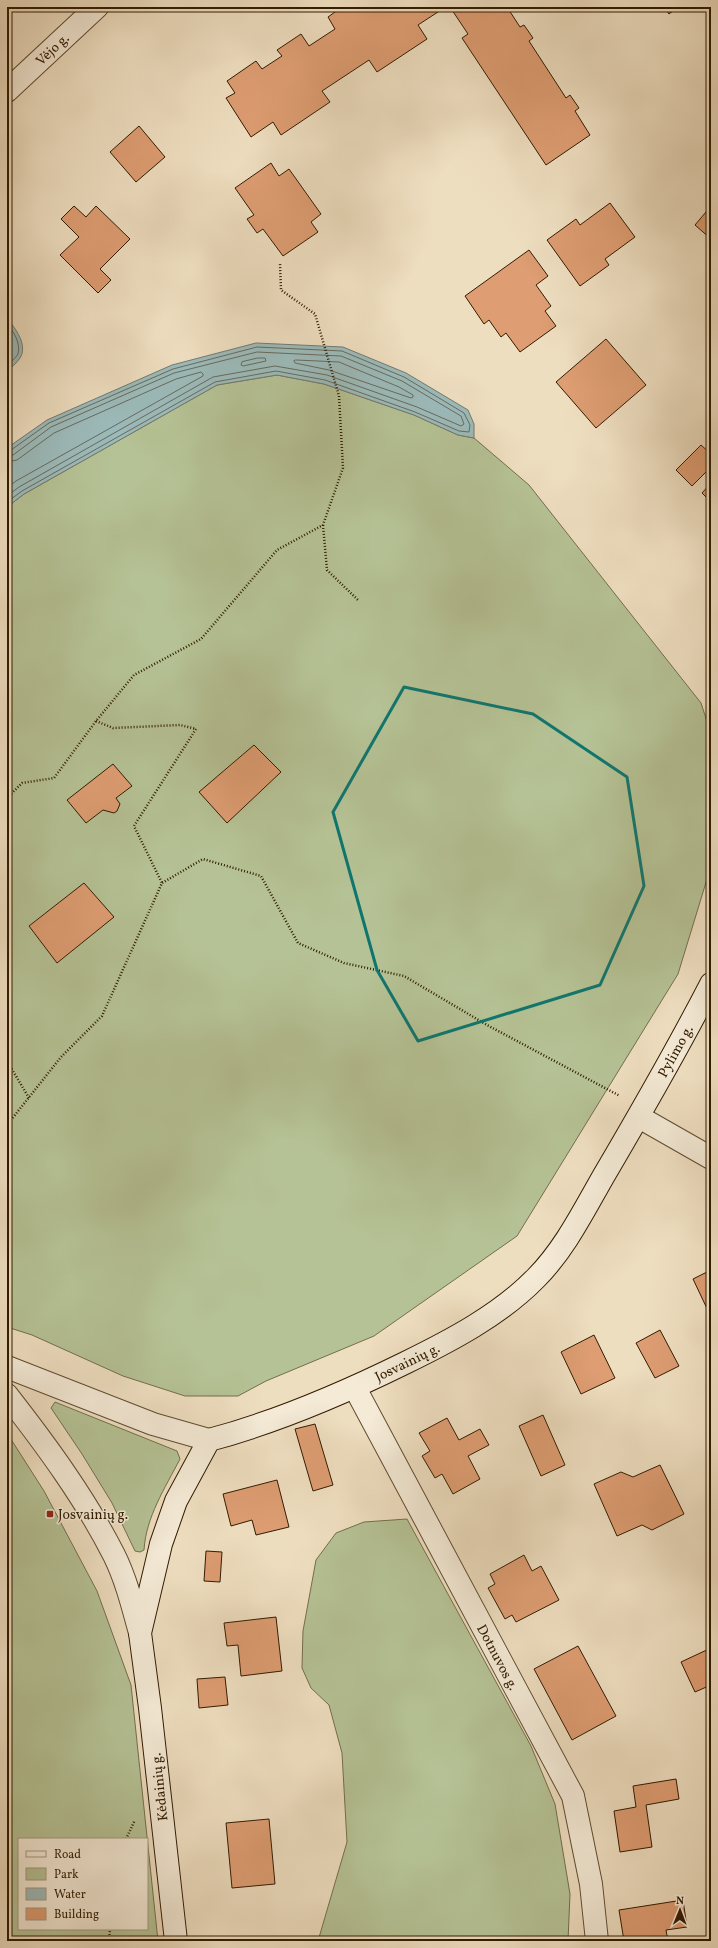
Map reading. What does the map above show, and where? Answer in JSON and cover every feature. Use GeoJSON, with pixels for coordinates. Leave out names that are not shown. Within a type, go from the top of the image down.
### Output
{"type":"FeatureCollection","features":[{"type":"Feature","properties":{"kind":"street","name":"Vėjo g."},"geometry":{"type":"LineString","coordinates":[[7,90],[97,7]]}},
{"type":"Feature","properties":{"kind":"street","name":"Pylimo g."},"geometry":{"type":"LineString","coordinates":[[641,1113],[711,984]]}},
{"type":"Feature","properties":{"kind":"street"},"geometry":{"type":"LineString","coordinates":[[641,1113],[711,1158]]}},
{"type":"Feature","properties":{"kind":"street","name":"Josvainių g."},"geometry":{"type":"LineString","coordinates":[[7,1367],[153,1424],[209,1440],[249,1430],[354,1388],[446,1343],[506,1304],[536,1278],[561,1249],[641,1113]]}},
{"type":"Feature","properties":{"kind":"street","name":"Dotnuvos g."},"geometry":{"type":"LineString","coordinates":[[354,1388],[573,1796],[591,1884],[597,1941]]}},
{"type":"Feature","properties":{"kind":"street"},"geometry":{"type":"LineString","coordinates":[[7,1395],[35,1431],[81,1498],[114,1556],[129,1593],[140,1633]]}},
{"type":"Feature","properties":{"kind":"street"},"geometry":{"type":"LineString","coordinates":[[140,1633],[161,1544],[171,1515],[194,1466],[209,1440]]}},
{"type":"Feature","properties":{"kind":"street","name":"Kėdainių g."},"geometry":{"type":"LineString","coordinates":[[140,1633],[150,1708],[176,1941]]}},
{"type":"Feature","properties":{"kind":"path"},"geometry":{"type":"LineString","coordinates":[[280,264],[281,290],[315,314],[339,396],[343,468],[324,524],[328,570],[358,600]]}},
{"type":"Feature","properties":{"kind":"path"},"geometry":{"type":"LineString","coordinates":[[7,798],[22,783],[54,778],[96,721],[134,675],[201,639],[277,550],[324,524]]}},
{"type":"Feature","properties":{"kind":"path"},"geometry":{"type":"LineString","coordinates":[[96,721],[113,728],[180,725],[196,729],[134,826],[162,883]]}},
{"type":"Feature","properties":{"kind":"path"},"geometry":{"type":"LineString","coordinates":[[7,1125],[61,1057],[102,1016],[162,883],[203,859],[261,876],[298,943],[344,963],[404,976],[641,1113]]}},
{"type":"Feature","properties":{"kind":"path"},"geometry":{"type":"LineString","coordinates":[[7,1061],[28,1098]]}},
{"type":"Feature","properties":{"kind":"path"},"geometry":{"type":"LineString","coordinates":[[110,1930],[110,1941]]}},
{"type":"Feature","properties":{"kind":"highlighted area"},"geometry":{"type":"Polygon","coordinates":[[[404,687],[533,714],[627,777],[644,886],[600,985],[418,1041],[377,970],[333,812],[404,687]]]}},
{"type":"Feature","properties":{"kind":"green space"},"geometry":{"type":"Polygon","coordinates":[[[277,375],[324,384],[414,415],[458,435],[474,438],[529,485],[701,703],[711,734],[711,866],[678,974],[517,1236],[374,1336],[266,1381],[238,1396],[185,1396],[123,1376],[32,1335],[7,1327],[7,507],[24,494],[217,385],[277,375]]]}},
{"type":"Feature","properties":{"kind":"green space"},"geometry":{"type":"Polygon","coordinates":[[[55,1402],[177,1451],[180,1459],[152,1514],[148,1526],[144,1550],[140,1552],[135,1551],[112,1503],[82,1454],[51,1408],[55,1402]]]}},
{"type":"Feature","properties":{"kind":"green space"},"geometry":{"type":"Polygon","coordinates":[[[7,1433],[44,1491],[97,1591],[131,1685],[147,1838],[18,1838],[18,1930],[148,1930],[148,1846],[158,1941],[7,1941],[7,1433]]]}},
{"type":"Feature","properties":{"kind":"green space"},"geometry":{"type":"Polygon","coordinates":[[[407,1519],[531,1746],[555,1804],[570,1894],[568,1941],[318,1941],[347,1842],[342,1753],[329,1705],[311,1688],[302,1668],[303,1631],[316,1560],[336,1533],[364,1522],[407,1519]]]}},
{"type":"Feature","properties":{"kind":"water"},"geometry":{"type":"Polygon","coordinates":[[[7,319],[20,337],[23,348],[20,358],[7,372],[7,319]]]}},
{"type":"Feature","properties":{"kind":"water"},"geometry":{"type":"Polygon","coordinates":[[[256,343],[343,347],[406,373],[468,410],[474,424],[474,438],[458,435],[414,415],[324,384],[277,375],[217,385],[24,494],[7,507],[7,448],[47,420],[172,365],[256,343]]]}},
{"type":"Feature","properties":{"kind":"building"},"geometry":{"type":"Polygon","coordinates":[[[342,7],[439,7],[441,10],[418,25],[427,39],[377,72],[369,60],[322,91],[330,102],[281,135],[273,122],[251,137],[226,98],[235,93],[227,81],[256,61],[262,69],[282,56],[277,50],[301,34],[309,46],[335,29],[328,17],[342,7]]]}},
{"type":"Feature","properties":{"kind":"building"},"geometry":{"type":"Polygon","coordinates":[[[450,7],[507,7],[520,27],[524,25],[533,38],[529,41],[566,98],[570,95],[579,108],[575,111],[590,135],[546,165],[462,38],[468,34],[450,7]]]}},
{"type":"Feature","properties":{"kind":"building"},"geometry":{"type":"Polygon","coordinates":[[[664,7],[678,7],[669,14],[664,7]]]}},
{"type":"Feature","properties":{"kind":"building"},"geometry":{"type":"Polygon","coordinates":[[[139,126],[165,157],[136,182],[110,152],[139,126]]]}},
{"type":"Feature","properties":{"kind":"building"},"geometry":{"type":"Polygon","coordinates":[[[271,163],[279,176],[289,169],[321,214],[311,222],[318,232],[283,256],[263,229],[257,233],[247,219],[254,215],[235,188],[271,163]]]}},
{"type":"Feature","properties":{"kind":"building"},"geometry":{"type":"Polygon","coordinates":[[[610,203],[635,237],[605,259],[609,265],[580,286],[547,240],[576,219],[580,225],[610,203]]]}},
{"type":"Feature","properties":{"kind":"building"},"geometry":{"type":"Polygon","coordinates":[[[74,206],[86,217],[96,206],[130,239],[100,269],[111,280],[98,293],[60,255],[79,237],[61,219],[74,206]]]}},
{"type":"Feature","properties":{"kind":"building"},"geometry":{"type":"Polygon","coordinates":[[[711,206],[711,239],[695,225],[711,206]]]}},
{"type":"Feature","properties":{"kind":"building"},"geometry":{"type":"Polygon","coordinates":[[[529,250],[548,276],[536,285],[551,306],[545,311],[556,326],[520,352],[506,333],[501,337],[489,320],[484,324],[465,296],[529,250]]]}},
{"type":"Feature","properties":{"kind":"building"},"geometry":{"type":"Polygon","coordinates":[[[606,339],[646,385],[596,428],[556,382],[606,339]]]}},
{"type":"Feature","properties":{"kind":"building"},"geometry":{"type":"Polygon","coordinates":[[[701,445],[711,454],[711,467],[692,486],[676,470],[701,445]]]}},
{"type":"Feature","properties":{"kind":"building"},"geometry":{"type":"Polygon","coordinates":[[[711,483],[711,502],[702,493],[711,483]]]}},
{"type":"Feature","properties":{"kind":"building"},"geometry":{"type":"Polygon","coordinates":[[[254,745],[281,772],[227,823],[199,792],[254,745]]]}},
{"type":"Feature","properties":{"kind":"building"},"geometry":{"type":"Polygon","coordinates":[[[113,764],[132,786],[116,798],[120,804],[117,811],[114,813],[103,810],[86,823],[67,800],[113,764]]]}},
{"type":"Feature","properties":{"kind":"building"},"geometry":{"type":"Polygon","coordinates":[[[84,883],[114,917],[57,963],[29,926],[84,883]]]}},
{"type":"Feature","properties":{"kind":"building"},"geometry":{"type":"Polygon","coordinates":[[[711,1270],[711,1317],[693,1279],[711,1270]]]}},
{"type":"Feature","properties":{"kind":"building"},"geometry":{"type":"Polygon","coordinates":[[[660,1330],[679,1366],[655,1378],[636,1343],[660,1330]]]}},
{"type":"Feature","properties":{"kind":"building"},"geometry":{"type":"Polygon","coordinates":[[[594,1335],[615,1378],[581,1394],[561,1352],[594,1335]]]}},
{"type":"Feature","properties":{"kind":"building"},"geometry":{"type":"Polygon","coordinates":[[[543,1415],[565,1465],[541,1476],[519,1426],[543,1415]]]}},
{"type":"Feature","properties":{"kind":"building"},"geometry":{"type":"Polygon","coordinates":[[[447,1418],[459,1440],[480,1429],[489,1445],[468,1456],[480,1479],[453,1494],[442,1474],[435,1478],[422,1456],[430,1451],[419,1433],[447,1418]]]}},
{"type":"Feature","properties":{"kind":"building"},"geometry":{"type":"Polygon","coordinates":[[[315,1424],[333,1485],[313,1491],[295,1429],[315,1424]]]}},
{"type":"Feature","properties":{"kind":"building"},"geometry":{"type":"Polygon","coordinates":[[[660,1465],[684,1514],[652,1530],[642,1525],[617,1536],[594,1484],[621,1472],[633,1477],[660,1465]]]}},
{"type":"Feature","properties":{"kind":"building"},"geometry":{"type":"Polygon","coordinates":[[[277,1480],[289,1527],[256,1535],[252,1520],[231,1526],[223,1494],[277,1480]]]}},
{"type":"Feature","properties":{"kind":"building"},"geometry":{"type":"Polygon","coordinates":[[[206,1551],[222,1552],[220,1582],[204,1581],[206,1551]]]}},
{"type":"Feature","properties":{"kind":"building"},"geometry":{"type":"Polygon","coordinates":[[[524,1555],[532,1571],[541,1566],[559,1600],[516,1622],[512,1615],[505,1619],[488,1588],[495,1584],[490,1574],[524,1555]]]}},
{"type":"Feature","properties":{"kind":"building"},"geometry":{"type":"Polygon","coordinates":[[[276,1617],[282,1671],[241,1676],[238,1645],[227,1646],[224,1623],[276,1617]]]}},
{"type":"Feature","properties":{"kind":"building"},"geometry":{"type":"Polygon","coordinates":[[[578,1646],[616,1716],[572,1740],[534,1669],[578,1646]]]}},
{"type":"Feature","properties":{"kind":"building"},"geometry":{"type":"Polygon","coordinates":[[[711,1648],[711,1685],[695,1692],[681,1662],[711,1648]]]}},
{"type":"Feature","properties":{"kind":"building"},"geometry":{"type":"Polygon","coordinates":[[[225,1677],[228,1705],[199,1708],[197,1679],[225,1677]]]}},
{"type":"Feature","properties":{"kind":"building"},"geometry":{"type":"Polygon","coordinates":[[[676,1779],[679,1799],[646,1805],[652,1847],[620,1852],[614,1811],[636,1807],[633,1786],[676,1779]]]}},
{"type":"Feature","properties":{"kind":"building"},"geometry":{"type":"Polygon","coordinates":[[[269,1819],[275,1884],[232,1888],[226,1823],[269,1819]]]}},
{"type":"Feature","properties":{"kind":"building"},"geometry":{"type":"Polygon","coordinates":[[[683,1900],[687,1927],[666,1930],[668,1941],[624,1941],[619,1910],[683,1900]]]}},
{"type":"Feature","properties":{"kind":"place","name":"Josvainių g."},"geometry":{"type":"Point","coordinates":[50,1514]}}]}
